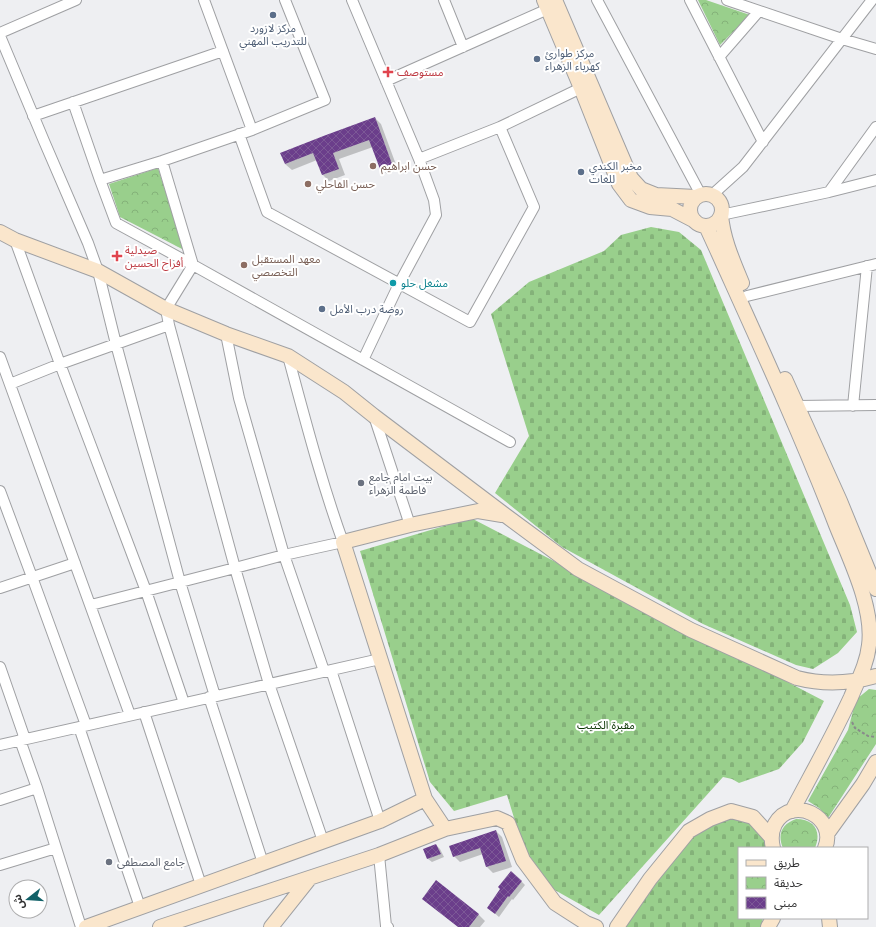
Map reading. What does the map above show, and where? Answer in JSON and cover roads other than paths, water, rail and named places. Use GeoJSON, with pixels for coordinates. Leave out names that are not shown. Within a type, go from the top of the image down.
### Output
{"type":"FeatureCollection","features":[{"type":"Feature","properties":{"kind":"main road"},"geometry":{"type":"LineString","coordinates":[[549,3],[631,178],[641,189],[656,195],[703,196],[720,201],[722,206],[722,228],[727,246],[747,296],[840,501],[875,587]]}},
{"type":"Feature","properties":{"kind":"main road"},"geometry":{"type":"LineString","coordinates":[[549,3],[619,184],[631,200],[650,206],[672,209],[700,223],[710,225],[715,223],[721,216]]}},
{"type":"Feature","properties":{"kind":"main road"},"geometry":{"type":"LineString","coordinates":[[703,196],[692,202],[690,209],[692,216],[700,223],[736,293],[820,484],[863,594],[869,618],[870,644],[864,669],[836,728],[792,811]]}},
{"type":"Feature","properties":{"kind":"main road"},"geometry":{"type":"LineString","coordinates":[[0,232],[15,240],[98,271],[166,309],[226,334],[288,356],[344,392],[578,570],[691,630],[797,678],[828,683],[843,683],[876,676]]}},
{"type":"Feature","properties":{"kind":"main road"},"geometry":{"type":"LineString","coordinates":[[445,829],[425,799],[343,542],[478,510],[505,515]]}},
{"type":"Feature","properties":{"kind":"main road"},"geometry":{"type":"LineString","coordinates":[[875,587],[876,562]]}},
{"type":"Feature","properties":{"kind":"main road"},"geometry":{"type":"LineString","coordinates":[[827,834],[876,762]]}},
{"type":"Feature","properties":{"kind":"main road"},"geometry":{"type":"LineString","coordinates":[[86,927],[380,821],[425,799]]}},
{"type":"Feature","properties":{"kind":"main road"},"geometry":{"type":"LineString","coordinates":[[772,843],[773,828],[777,821],[792,811],[801,810],[810,812],[818,817],[824,825],[827,834],[826,847]]}},
{"type":"Feature","properties":{"kind":"main road"},"geometry":{"type":"LineString","coordinates":[[617,927],[650,879],[689,831],[710,819],[731,811],[753,817],[772,843]]}},
{"type":"Feature","properties":{"kind":"main road"},"geometry":{"type":"LineString","coordinates":[[160,927],[379,855],[445,829],[497,818],[508,823],[522,860],[555,903],[586,923],[596,927]]}},
{"type":"Feature","properties":{"kind":"main road"},"geometry":{"type":"LineString","coordinates":[[271,927],[310,878]]}},
{"type":"Feature","properties":{"kind":"street"},"geometry":{"type":"LineString","coordinates":[[0,32],[76,0]]}},
{"type":"Feature","properties":{"kind":"street"},"geometry":{"type":"LineString","coordinates":[[204,0],[252,130]]}},
{"type":"Feature","properties":{"kind":"street"},"geometry":{"type":"LineString","coordinates":[[100,180],[162,161],[252,130],[325,100],[286,0]]}},
{"type":"Feature","properties":{"kind":"street"},"geometry":{"type":"LineString","coordinates":[[352,0],[420,159],[434,200],[436,215],[399,284],[363,360]]}},
{"type":"Feature","properties":{"kind":"street"},"geometry":{"type":"LineString","coordinates":[[444,0],[463,47]]}},
{"type":"Feature","properties":{"kind":"street"},"geometry":{"type":"LineString","coordinates":[[597,0],[703,196],[743,167],[872,0]]}},
{"type":"Feature","properties":{"kind":"street"},"geometry":{"type":"LineString","coordinates":[[690,0],[763,142]]}},
{"type":"Feature","properties":{"kind":"street"},"geometry":{"type":"LineString","coordinates":[[727,0],[876,49]]}},
{"type":"Feature","properties":{"kind":"street"},"geometry":{"type":"LineString","coordinates":[[386,81],[463,47],[549,3]]}},
{"type":"Feature","properties":{"kind":"street"},"geometry":{"type":"LineString","coordinates":[[719,57],[759,11]]}},
{"type":"Feature","properties":{"kind":"street"},"geometry":{"type":"LineString","coordinates":[[0,36],[88,243],[98,271],[116,344],[212,697],[263,863]]}},
{"type":"Feature","properties":{"kind":"street"},"geometry":{"type":"LineString","coordinates":[[33,116],[223,51]]}},
{"type":"Feature","properties":{"kind":"street"},"geometry":{"type":"LineString","coordinates":[[420,159],[500,127],[581,88]]}},
{"type":"Feature","properties":{"kind":"street"},"geometry":{"type":"LineString","coordinates":[[73,102],[116,223],[510,442]]}},
{"type":"Feature","properties":{"kind":"street"},"geometry":{"type":"LineString","coordinates":[[239,134],[267,212],[470,322],[534,207],[500,127]]}},
{"type":"Feature","properties":{"kind":"street"},"geometry":{"type":"LineString","coordinates":[[829,192],[876,127]]}},
{"type":"Feature","properties":{"kind":"street"},"geometry":{"type":"LineString","coordinates":[[162,161],[193,265],[166,309],[169,325],[235,568],[269,684],[323,842]]}},
{"type":"Feature","properties":{"kind":"street"},"geometry":{"type":"LineString","coordinates":[[721,216],[876,180]]}},
{"type":"Feature","properties":{"kind":"street"},"geometry":{"type":"LineString","coordinates":[[15,240],[146,591],[184,703]]}},
{"type":"Feature","properties":{"kind":"street"},"geometry":{"type":"LineString","coordinates":[[747,296],[872,265],[853,406]]}},
{"type":"Feature","properties":{"kind":"street"},"geometry":{"type":"LineString","coordinates":[[6,381],[60,364],[169,325]]}},
{"type":"Feature","properties":{"kind":"street"},"geometry":{"type":"LineString","coordinates":[[226,334],[239,398],[284,555],[328,671],[380,821]]}},
{"type":"Feature","properties":{"kind":"street"},"geometry":{"type":"LineString","coordinates":[[91,605],[284,555],[343,542],[316,458],[288,356]]}},
{"type":"Feature","properties":{"kind":"street"},"geometry":{"type":"LineString","coordinates":[[0,357],[6,381],[91,605],[130,715]]}},
{"type":"Feature","properties":{"kind":"street"},"geometry":{"type":"LineString","coordinates":[[797,406],[876,405]]}},
{"type":"Feature","properties":{"kind":"street"},"geometry":{"type":"LineString","coordinates":[[374,416],[410,525]]}},
{"type":"Feature","properties":{"kind":"street"},"geometry":{"type":"LineString","coordinates":[[0,492],[32,577],[140,907]]}},
{"type":"Feature","properties":{"kind":"street"},"geometry":{"type":"LineString","coordinates":[[0,588],[75,563]]}},
{"type":"Feature","properties":{"kind":"street"},"geometry":{"type":"LineString","coordinates":[[0,745],[380,659]]}},
{"type":"Feature","properties":{"kind":"street"},"geometry":{"type":"LineString","coordinates":[[0,667],[81,927]]}},
{"type":"Feature","properties":{"kind":"street"},"geometry":{"type":"LineString","coordinates":[[144,712],[201,885]]}},
{"type":"Feature","properties":{"kind":"street"},"geometry":{"type":"LineString","coordinates":[[0,800],[37,788]]}},
{"type":"Feature","properties":{"kind":"street"},"geometry":{"type":"LineString","coordinates":[[0,865],[56,848]]}},
{"type":"Feature","properties":{"kind":"street"},"geometry":{"type":"LineString","coordinates":[[379,855],[387,927]]}},
{"type":"Feature","properties":{"kind":"place","name":"مركز لازورد للتدريب المهني"},"geometry":{"type":"Point","coordinates":[273,15]}},
{"type":"Feature","properties":{"kind":"place","name":"مركز طوارئ كهرباء الزهراء"},"geometry":{"type":"Point","coordinates":[537,59]}},
{"type":"Feature","properties":{"kind":"place","name":"مستوصف"},"geometry":{"type":"Point","coordinates":[388,72]}},
{"type":"Feature","properties":{"kind":"place","name":"حسن ابراهيم"},"geometry":{"type":"Point","coordinates":[373,166]}},
{"type":"Feature","properties":{"kind":"place","name":"مخبر الكندي للغات"},"geometry":{"type":"Point","coordinates":[581,172]}},
{"type":"Feature","properties":{"kind":"place","name":"حسن الفاحلي"},"geometry":{"type":"Point","coordinates":[308,184]}},
{"type":"Feature","properties":{"kind":"place","name":"صيدلية أفراح الحسين"},"geometry":{"type":"Point","coordinates":[117,256]}},
{"type":"Feature","properties":{"kind":"place","name":"معهد المستقبل التخصصي"},"geometry":{"type":"Point","coordinates":[244,265]}},
{"type":"Feature","properties":{"kind":"place","name":"مشغل حلو"},"geometry":{"type":"Point","coordinates":[393,283]}},
{"type":"Feature","properties":{"kind":"place","name":"روضة درب الأمل"},"geometry":{"type":"Point","coordinates":[322,309]}},
{"type":"Feature","properties":{"kind":"place","name":"بيت امام جامع فاطمة الزهراء"},"geometry":{"type":"Point","coordinates":[361,483]}},
{"type":"Feature","properties":{"kind":"place","name":"جامع المصطفى"},"geometry":{"type":"Point","coordinates":[109,862]}},
{"type":"Feature","properties":{"kind":"park label","name":"مقبرة الكتيب"},"geometry":{"type":"Point","coordinates":[606,725]}}]}
